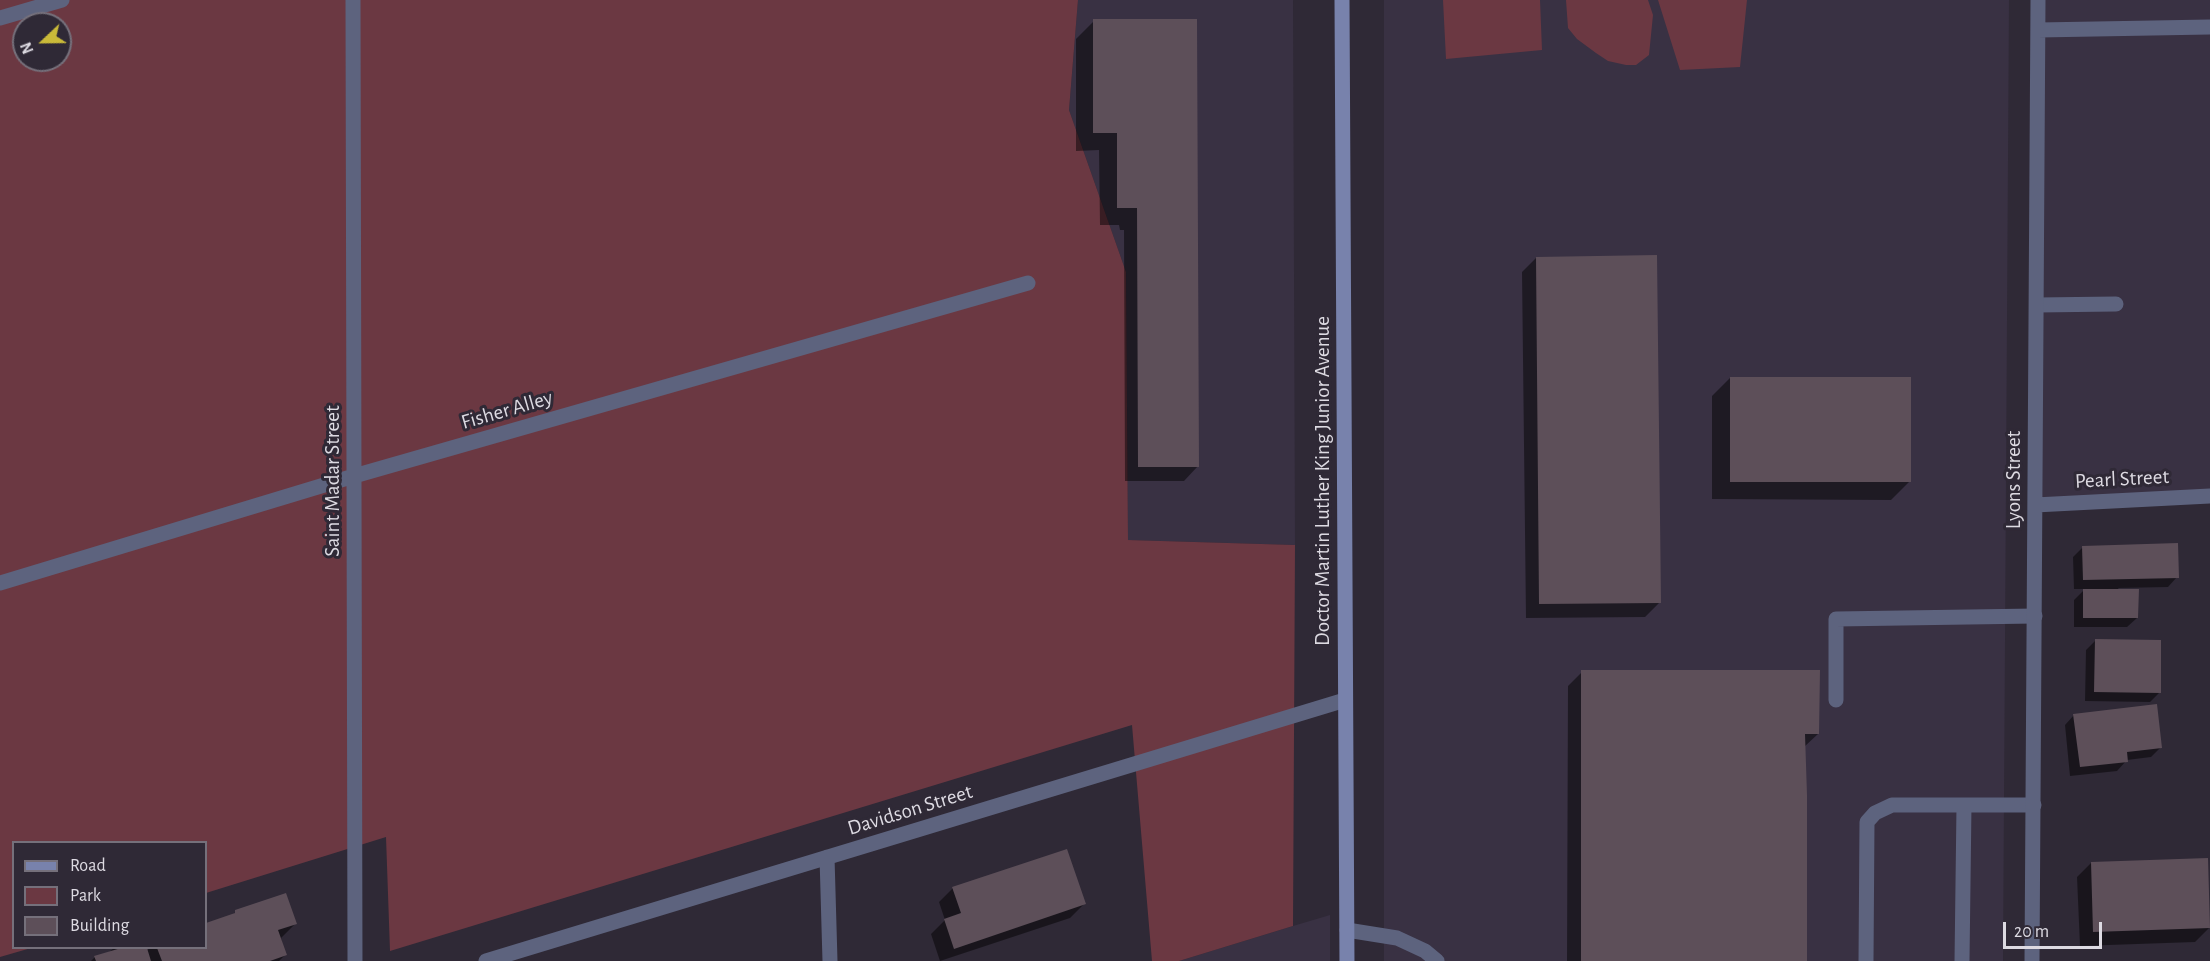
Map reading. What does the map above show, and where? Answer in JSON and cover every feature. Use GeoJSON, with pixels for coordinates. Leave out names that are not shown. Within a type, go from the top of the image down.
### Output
{"type":"FeatureCollection","features":[{"type":"Feature","properties":{"kind":"main road","name":"Doctor Martin Luther King Junior Avenue"},"geometry":{"type":"LineString","coordinates":[[1342,0],[1347,961]]}},
{"type":"Feature","properties":{"kind":"street"},"geometry":{"type":"LineString","coordinates":[[0,18],[62,0]]}},
{"type":"Feature","properties":{"kind":"street","name":"Saint Madar Street"},"geometry":{"type":"LineString","coordinates":[[353,0],[355,961]]}},
{"type":"Feature","properties":{"kind":"street","name":"Lyons Street"},"geometry":{"type":"LineString","coordinates":[[2032,961],[2038,0]]}},
{"type":"Feature","properties":{"kind":"street"},"geometry":{"type":"LineString","coordinates":[[2038,30],[2210,27]]}},
{"type":"Feature","properties":{"kind":"street","name":"Fisher Alley"},"geometry":{"type":"LineString","coordinates":[[0,583],[354,476],[1028,283]]}},
{"type":"Feature","properties":{"kind":"street"},"geometry":{"type":"LineString","coordinates":[[2037,305],[2116,304]]}},
{"type":"Feature","properties":{"kind":"street","name":"Pearl Street"},"geometry":{"type":"LineString","coordinates":[[2035,505],[2210,496]]}},
{"type":"Feature","properties":{"kind":"street"},"geometry":{"type":"LineString","coordinates":[[1836,700],[1836,619],[2034,616]]}},
{"type":"Feature","properties":{"kind":"street","name":"Davidson Street"},"geometry":{"type":"LineString","coordinates":[[486,961],[1345,700]]}},
{"type":"Feature","properties":{"kind":"street"},"geometry":{"type":"LineString","coordinates":[[1866,961],[1867,822],[1875,813],[1892,805],[2034,806]]}},
{"type":"Feature","properties":{"kind":"street"},"geometry":{"type":"LineString","coordinates":[[1962,961],[1964,805]]}},
{"type":"Feature","properties":{"kind":"street"},"geometry":{"type":"LineString","coordinates":[[827,857],[830,961]]}},
{"type":"Feature","properties":{"kind":"street"},"geometry":{"type":"LineString","coordinates":[[1347,930],[1397,938],[1425,951],[1437,961]]}},
{"type":"Feature","properties":{"kind":"shaded area"},"geometry":{"type":"Polygon","coordinates":[[[1078,0],[1293,0],[1295,545],[1128,540],[1126,272],[1069,110],[1078,0]]]}},
{"type":"Feature","properties":{"kind":"shaded area"},"geometry":{"type":"Polygon","coordinates":[[[1384,0],[2009,0],[2003,961],[1384,961],[1384,0]]]}},
{"type":"Feature","properties":{"kind":"shaded area"},"geometry":{"type":"Polygon","coordinates":[[[2038,0],[2210,0],[2210,496],[2035,505],[2038,0]]]}},
{"type":"Feature","properties":{"kind":"shaded area"},"geometry":{"type":"Polygon","coordinates":[[[1330,915],[1330,961],[1179,961],[1293,926],[1330,915]]]}},
{"type":"Feature","properties":{"kind":"green space"},"geometry":{"type":"Polygon","coordinates":[[[0,0],[1078,0],[1069,110],[1126,272],[1128,540],[1295,545],[1293,926],[1179,961],[1152,961],[1132,725],[390,951],[386,837],[207,893],[207,841],[12,841],[12,949],[28,949],[0,957],[0,0]]]}},
{"type":"Feature","properties":{"kind":"green space"},"geometry":{"type":"Polygon","coordinates":[[[1443,0],[1540,0],[1542,50],[1446,59],[1443,0]]]}},
{"type":"Feature","properties":{"kind":"green space"},"geometry":{"type":"Polygon","coordinates":[[[1566,0],[1648,0],[1653,15],[1649,55],[1636,65],[1608,61],[1577,39],[1568,28],[1566,0]]]}},
{"type":"Feature","properties":{"kind":"green space"},"geometry":{"type":"Polygon","coordinates":[[[1658,0],[1747,0],[1740,67],[1680,70],[1658,0]]]}},
{"type":"Feature","properties":{"kind":"building"},"geometry":{"type":"Polygon","coordinates":[[[1093,19],[1197,19],[1199,467],[1138,467],[1137,208],[1117,208],[1117,133],[1093,133],[1093,19]]]}},
{"type":"Feature","properties":{"kind":"building"},"geometry":{"type":"Polygon","coordinates":[[[1657,255],[1661,603],[1539,604],[1536,257],[1657,255]]]}},
{"type":"Feature","properties":{"kind":"building"},"geometry":{"type":"Polygon","coordinates":[[[1730,377],[1911,377],[1911,482],[1730,482],[1730,377]]]}},
{"type":"Feature","properties":{"kind":"building"},"geometry":{"type":"Polygon","coordinates":[[[2178,543],[2179,578],[2083,580],[2082,546],[2178,543]]]}},
{"type":"Feature","properties":{"kind":"building"},"geometry":{"type":"Polygon","coordinates":[[[2083,589],[2139,589],[2138,618],[2083,618],[2083,589]]]}},
{"type":"Feature","properties":{"kind":"building"},"geometry":{"type":"Polygon","coordinates":[[[2095,639],[2161,640],[2161,693],[2094,692],[2095,639]]]}},
{"type":"Feature","properties":{"kind":"building"},"geometry":{"type":"Polygon","coordinates":[[[1581,670],[1820,670],[1819,734],[1805,734],[1807,961],[1581,961],[1581,670]]]}},
{"type":"Feature","properties":{"kind":"building"},"geometry":{"type":"Polygon","coordinates":[[[2157,704],[2162,748],[2127,752],[2128,762],[2080,767],[2073,714],[2157,704]]]}},
{"type":"Feature","properties":{"kind":"building"},"geometry":{"type":"Polygon","coordinates":[[[1067,849],[1086,904],[954,949],[944,919],[961,913],[952,887],[1067,849]]]}},
{"type":"Feature","properties":{"kind":"building"},"geometry":{"type":"Polygon","coordinates":[[[2208,858],[2210,928],[2093,932],[2091,862],[2208,858]]]}},
{"type":"Feature","properties":{"kind":"building"},"geometry":{"type":"Polygon","coordinates":[[[286,893],[297,924],[278,930],[287,955],[270,961],[162,961],[157,949],[207,949],[207,923],[235,913],[235,910],[286,893]]]}},
{"type":"Feature","properties":{"kind":"building"},"geometry":{"type":"Polygon","coordinates":[[[118,949],[147,949],[151,961],[96,961],[94,956],[118,949]]]}}]}
